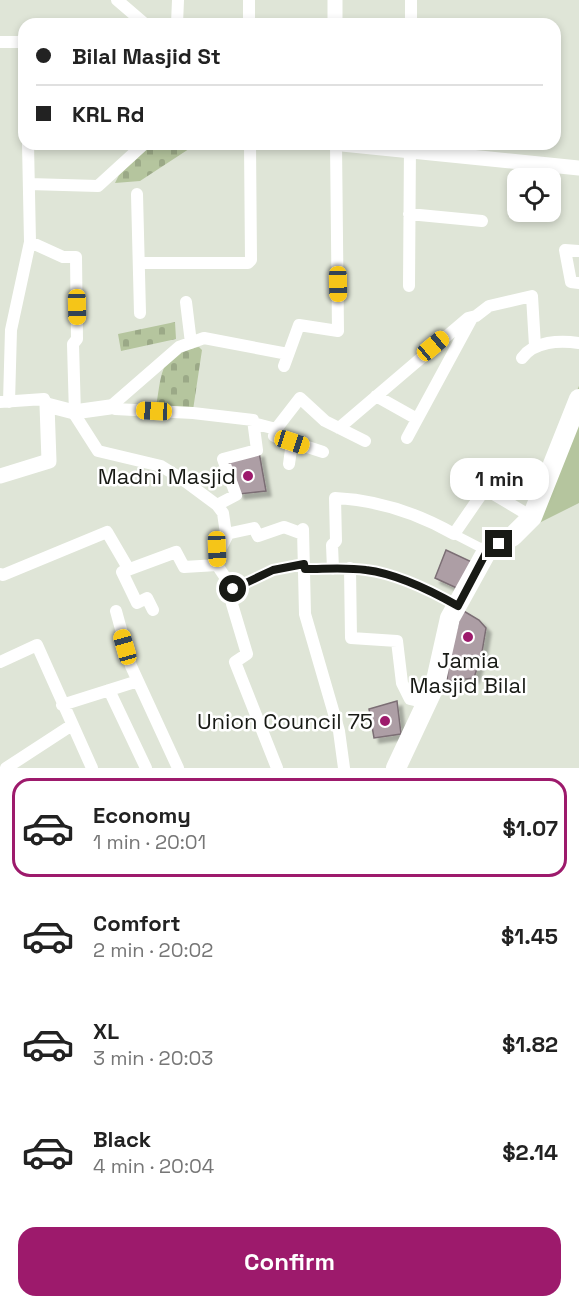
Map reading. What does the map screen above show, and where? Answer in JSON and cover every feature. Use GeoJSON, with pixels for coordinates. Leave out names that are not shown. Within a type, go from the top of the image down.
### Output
{"type":"FeatureCollection","features":[{"type":"Feature","properties":{"kind":"main road"},"geometry":{"type":"LineString","coordinates":[[396,768],[435,685],[450,618],[487,551],[513,536],[532,517],[579,399]]}},
{"type":"Feature","properties":{"kind":"street"},"geometry":{"type":"LineString","coordinates":[[117,0],[138,18]]}},
{"type":"Feature","properties":{"kind":"street"},"geometry":{"type":"LineString","coordinates":[[177,18],[178,0]]}},
{"type":"Feature","properties":{"kind":"street"},"geometry":{"type":"LineString","coordinates":[[249,0],[249,18]]}},
{"type":"Feature","properties":{"kind":"street"},"geometry":{"type":"LineString","coordinates":[[335,0],[335,18]]}},
{"type":"Feature","properties":{"kind":"street"},"geometry":{"type":"LineString","coordinates":[[411,0],[411,18]]}},
{"type":"Feature","properties":{"kind":"street"},"geometry":{"type":"LineString","coordinates":[[0,42],[18,42]]}},
{"type":"Feature","properties":{"kind":"street"},"geometry":{"type":"LineString","coordinates":[[0,476],[49,461],[47,405],[44,399],[5,402],[10,330],[30,242],[28,150]]}},
{"type":"Feature","properties":{"kind":"street"},"geometry":{"type":"LineString","coordinates":[[29,184],[98,186],[137,150]]}},
{"type":"Feature","properties":{"kind":"street"},"geometry":{"type":"LineString","coordinates":[[138,264],[243,265],[251,260],[250,150]]}},
{"type":"Feature","properties":{"kind":"street"},"geometry":{"type":"LineString","coordinates":[[47,405],[74,412],[110,406],[179,347],[204,338],[286,360],[300,325],[338,331],[336,150]]}},
{"type":"Feature","properties":{"kind":"street"},"geometry":{"type":"LineString","coordinates":[[409,285],[410,150]]}},
{"type":"Feature","properties":{"kind":"street"},"geometry":{"type":"LineString","coordinates":[[434,150],[579,168]]}},
{"type":"Feature","properties":{"kind":"street"},"geometry":{"type":"LineString","coordinates":[[137,194],[140,313]]}},
{"type":"Feature","properties":{"kind":"street"},"geometry":{"type":"LineString","coordinates":[[410,214],[482,221]]}},
{"type":"Feature","properties":{"kind":"street"},"geometry":{"type":"LineString","coordinates":[[30,242],[63,257],[76,257],[77,339],[73,344],[74,412],[82,429],[98,451],[161,466],[217,505],[223,513],[228,534],[222,546],[217,549],[217,565],[234,589],[232,604],[247,654],[235,663],[277,768]]}},
{"type":"Feature","properties":{"kind":"street"},"geometry":{"type":"LineString","coordinates":[[579,251],[565,250],[571,282],[579,283]]}},
{"type":"Feature","properties":{"kind":"street"},"geometry":{"type":"LineString","coordinates":[[339,428],[459,325],[489,306],[532,296],[535,346]]}},
{"type":"Feature","properties":{"kind":"street"},"geometry":{"type":"LineString","coordinates":[[186,302],[191,342]]}},
{"type":"Feature","properties":{"kind":"street"},"geometry":{"type":"LineString","coordinates":[[407,438],[473,317]]}},
{"type":"Feature","properties":{"kind":"street"},"geometry":{"type":"LineString","coordinates":[[522,358],[535,346],[579,343]]}},
{"type":"Feature","properties":{"kind":"street"},"geometry":{"type":"LineString","coordinates":[[376,396],[417,418]]}},
{"type":"Feature","properties":{"kind":"street"},"geometry":{"type":"LineString","coordinates":[[323,452],[274,436],[276,429],[300,398],[312,411],[365,441]]}},
{"type":"Feature","properties":{"kind":"street"},"geometry":{"type":"LineString","coordinates":[[110,406],[115,409],[200,413],[252,420],[253,423],[276,429]]}},
{"type":"Feature","properties":{"kind":"street"},"geometry":{"type":"LineString","coordinates":[[217,505],[236,495],[223,459],[257,450],[253,423]]}},
{"type":"Feature","properties":{"kind":"street"},"geometry":{"type":"LineString","coordinates":[[290,464],[292,442]]}},
{"type":"Feature","properties":{"kind":"street"},"geometry":{"type":"LineString","coordinates":[[454,534],[485,489],[532,517]]}},
{"type":"Feature","properties":{"kind":"street"},"geometry":{"type":"LineString","coordinates":[[333,569],[332,545],[336,540],[335,498],[357,499],[428,519],[487,551]]}},
{"type":"Feature","properties":{"kind":"street"},"geometry":{"type":"LineString","coordinates":[[228,534],[254,528],[258,537],[284,527],[303,531],[305,614],[339,731],[344,768]]}},
{"type":"Feature","properties":{"kind":"street"},"geometry":{"type":"LineString","coordinates":[[0,574],[107,532],[128,568]]}},
{"type":"Feature","properties":{"kind":"street"},"geometry":{"type":"LineString","coordinates":[[137,603],[122,572],[128,568],[176,552],[184,567],[217,565]]}},
{"type":"Feature","properties":{"kind":"street"},"geometry":{"type":"LineString","coordinates":[[304,564],[305,569],[350,568],[379,572],[433,592],[458,606]]}},
{"type":"Feature","properties":{"kind":"street"},"geometry":{"type":"LineString","coordinates":[[234,589],[273,570],[304,564]]}},
{"type":"Feature","properties":{"kind":"street"},"geometry":{"type":"LineString","coordinates":[[350,568],[351,638],[397,641],[402,683],[410,699],[426,703]]}},
{"type":"Feature","properties":{"kind":"street"},"geometry":{"type":"LineString","coordinates":[[153,610],[147,598],[114,611],[138,681],[178,768]]}},
{"type":"Feature","properties":{"kind":"street"},"geometry":{"type":"LineString","coordinates":[[0,662],[37,645],[63,708],[92,768]]}},
{"type":"Feature","properties":{"kind":"street"},"geometry":{"type":"LineString","coordinates":[[63,708],[138,681]]}},
{"type":"Feature","properties":{"kind":"street"},"geometry":{"type":"LineString","coordinates":[[109,690],[146,768]]}},
{"type":"Feature","properties":{"kind":"street"},"geometry":{"type":"LineString","coordinates":[[6,768],[72,725]]}},
{"type":"Feature","properties":{"kind":"green space"},"geometry":{"type":"Polygon","coordinates":[[[146,150],[187,150],[140,181],[115,183],[119,175],[146,150]]]}},
{"type":"Feature","properties":{"kind":"green space"},"geometry":{"type":"Polygon","coordinates":[[[175,322],[176,339],[121,351],[118,334],[175,322]]]}},
{"type":"Feature","properties":{"kind":"green space"},"geometry":{"type":"Polygon","coordinates":[[[199,347],[202,350],[193,410],[156,407],[161,376],[169,360],[186,349],[199,347]]]}},
{"type":"Feature","properties":{"kind":"green space"},"geometry":{"type":"Polygon","coordinates":[[[579,386],[579,503],[513,536],[579,386]]]}},
{"type":"Feature","properties":{"kind":"building","name":"Madni Masjid"},"geometry":{"type":"Polygon","coordinates":[[[259,452],[266,491],[239,494],[228,460],[259,452]]]}},
{"type":"Feature","properties":{"kind":"building"},"geometry":{"type":"Polygon","coordinates":[[[446,550],[474,563],[461,590],[435,578],[446,550]]]}},
{"type":"Feature","properties":{"kind":"building","name":"Jamia Masjid Bilal"},"geometry":{"type":"Polygon","coordinates":[[[462,610],[479,620],[486,628],[482,652],[474,678],[447,681],[449,657],[462,610]]]}},
{"type":"Feature","properties":{"kind":"building","name":"Union Council 75"},"geometry":{"type":"Polygon","coordinates":[[[397,701],[401,734],[374,738],[369,709],[397,701]]]}},
{"type":"Feature","properties":{"kind":"place","name":"Madni Masjid"},"geometry":{"type":"Point","coordinates":[248,476]}},
{"type":"Feature","properties":{"kind":"place","name":"Jamia Masjid Bilal"},"geometry":{"type":"Point","coordinates":[468,637]}},
{"type":"Feature","properties":{"kind":"place","name":"Union Council 75"},"geometry":{"type":"Point","coordinates":[385,721]}},
{"type":"Feature","properties":{"kind":"route"},"geometry":{"type":"LineString","coordinates":[[233,589],[273,570],[304,564],[305,569],[350,568],[379,572],[433,592],[458,606],[487,551],[499,544]]}}]}
